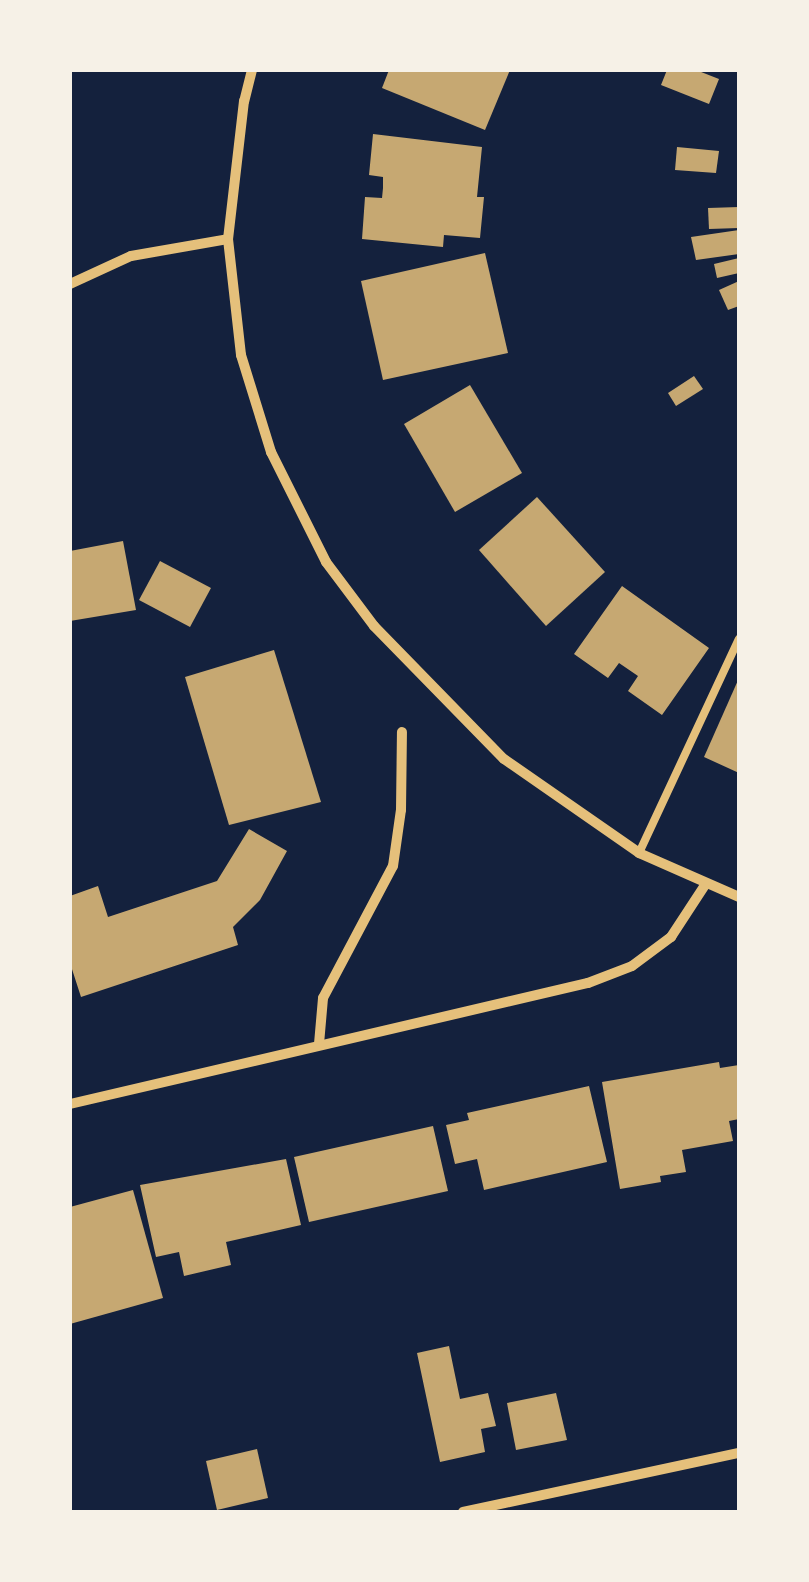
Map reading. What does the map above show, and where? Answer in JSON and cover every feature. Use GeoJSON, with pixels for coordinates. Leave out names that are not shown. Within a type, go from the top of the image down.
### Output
{"type":"FeatureCollection","features":[{"type":"Feature","properties":{"kind":"street"},"geometry":{"type":"LineString","coordinates":[[252,70],[244,101],[228,239],[241,356],[271,452],[326,562],[386,640],[504,759],[638,853],[739,898]]}},
{"type":"Feature","properties":{"kind":"street"},"geometry":{"type":"LineString","coordinates":[[70,284],[132,256],[228,239]]}},
{"type":"Feature","properties":{"kind":"street"},"geometry":{"type":"LineString","coordinates":[[319,1044],[322,998],[392,866],[401,810],[402,732]]}},
{"type":"Feature","properties":{"kind":"street"},"geometry":{"type":"LineString","coordinates":[[70,1104],[319,1044],[509,1005],[632,966],[671,938],[705,885]]}},
{"type":"Feature","properties":{"kind":"street"},"geometry":{"type":"LineString","coordinates":[[462,1512],[739,1453]]}},
{"type":"Feature","properties":{"kind":"lane"},"geometry":{"type":"LineString","coordinates":[[638,853],[739,640]]}},
{"type":"Feature","properties":{"kind":"building"},"geometry":{"type":"Polygon","coordinates":[[[389,70],[510,70],[485,130],[382,88],[389,70]]]}},
{"type":"Feature","properties":{"kind":"building"},"geometry":{"type":"Polygon","coordinates":[[[667,70],[696,70],[719,79],[709,104],[661,85],[667,70]]]}},
{"type":"Feature","properties":{"kind":"building"},"geometry":{"type":"Polygon","coordinates":[[[373,134],[482,147],[477,197],[484,197],[480,238],[444,235],[443,247],[362,239],[365,197],[382,198],[383,177],[369,175],[373,134]]]}},
{"type":"Feature","properties":{"kind":"building"},"geometry":{"type":"Polygon","coordinates":[[[677,147],[719,151],[716,173],[675,170],[677,147]]]}},
{"type":"Feature","properties":{"kind":"building"},"geometry":{"type":"Polygon","coordinates":[[[739,207],[739,228],[709,229],[708,208],[739,207]]]}},
{"type":"Feature","properties":{"kind":"building"},"geometry":{"type":"Polygon","coordinates":[[[739,230],[739,254],[696,260],[691,237],[739,230]]]}},
{"type":"Feature","properties":{"kind":"building"},"geometry":{"type":"Polygon","coordinates":[[[485,253],[508,353],[383,380],[361,281],[485,253]]]}},
{"type":"Feature","properties":{"kind":"building"},"geometry":{"type":"Polygon","coordinates":[[[739,258],[739,273],[717,278],[714,264],[739,258]]]}},
{"type":"Feature","properties":{"kind":"building"},"geometry":{"type":"Polygon","coordinates":[[[739,281],[739,306],[728,310],[719,290],[739,281]]]}},
{"type":"Feature","properties":{"kind":"building"},"geometry":{"type":"Polygon","coordinates":[[[694,376],[703,389],[676,406],[668,393],[694,376]]]}},
{"type":"Feature","properties":{"kind":"building"},"geometry":{"type":"Polygon","coordinates":[[[470,385],[522,473],[455,512],[404,424],[470,385]]]}},
{"type":"Feature","properties":{"kind":"building"},"geometry":{"type":"Polygon","coordinates":[[[537,497],[605,572],[546,626],[479,550],[537,497]]]}},
{"type":"Feature","properties":{"kind":"building"},"geometry":{"type":"Polygon","coordinates":[[[123,541],[136,610],[70,621],[70,551],[123,541]]]}},
{"type":"Feature","properties":{"kind":"building"},"geometry":{"type":"Polygon","coordinates":[[[160,561],[211,588],[190,627],[139,600],[160,561]]]}},
{"type":"Feature","properties":{"kind":"building"},"geometry":{"type":"Polygon","coordinates":[[[622,586],[709,648],[662,715],[628,691],[638,676],[619,663],[608,678],[574,654],[622,586]]]}},
{"type":"Feature","properties":{"kind":"building"},"geometry":{"type":"Polygon","coordinates":[[[274,650],[321,802],[229,825],[185,677],[274,650]]]}},
{"type":"Feature","properties":{"kind":"building"},"geometry":{"type":"Polygon","coordinates":[[[739,678],[739,773],[704,757],[739,678]]]}},
{"type":"Feature","properties":{"kind":"building"},"geometry":{"type":"Polygon","coordinates":[[[249,829],[287,851],[260,900],[233,927],[238,945],[81,997],[70,963],[70,896],[98,886],[108,917],[217,881],[249,829]]]}},
{"type":"Feature","properties":{"kind":"building"},"geometry":{"type":"Polygon","coordinates":[[[719,1062],[720,1068],[739,1065],[739,1119],[729,1121],[733,1141],[682,1150],[686,1172],[660,1176],[661,1182],[620,1189],[602,1082],[719,1062]]]}},
{"type":"Feature","properties":{"kind":"building"},"geometry":{"type":"Polygon","coordinates":[[[589,1086],[607,1162],[484,1190],[477,1159],[455,1164],[446,1125],[469,1120],[467,1113],[589,1086]]]}},
{"type":"Feature","properties":{"kind":"building"},"geometry":{"type":"Polygon","coordinates":[[[433,1126],[448,1191],[309,1222],[294,1157],[433,1126]]]}},
{"type":"Feature","properties":{"kind":"building"},"geometry":{"type":"Polygon","coordinates":[[[286,1159],[301,1225],[226,1242],[231,1265],[184,1276],[179,1252],[156,1257],[140,1185],[286,1159]]]}},
{"type":"Feature","properties":{"kind":"building"},"geometry":{"type":"Polygon","coordinates":[[[133,1190],[163,1298],[70,1324],[70,1207],[133,1190]]]}},
{"type":"Feature","properties":{"kind":"building"},"geometry":{"type":"Polygon","coordinates":[[[449,1346],[460,1399],[488,1393],[496,1426],[481,1429],[485,1452],[440,1462],[417,1353],[449,1346]]]}},
{"type":"Feature","properties":{"kind":"building"},"geometry":{"type":"Polygon","coordinates":[[[556,1393],[567,1440],[516,1450],[507,1403],[556,1393]]]}},
{"type":"Feature","properties":{"kind":"building"},"geometry":{"type":"Polygon","coordinates":[[[257,1449],[268,1498],[217,1510],[206,1461],[257,1449]]]}}]}
